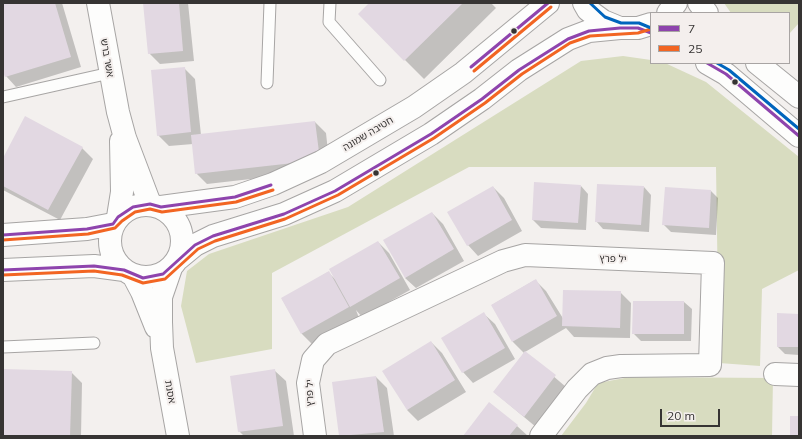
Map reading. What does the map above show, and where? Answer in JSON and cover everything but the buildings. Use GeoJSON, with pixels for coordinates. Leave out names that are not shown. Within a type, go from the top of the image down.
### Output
{"type":"FeatureCollection","features":[{"type":"Feature","properties":{"kind":"street","name":"אשר ברש"},"geometry":{"type":"LineString","coordinates":[[98,3],[110,73],[125,138],[155,206]]}},
{"type":"Feature","properties":{"kind":"street","name":"חטיבה שמונה"},"geometry":{"type":"LineString","coordinates":[[155,206],[235,197],[273,184],[321,162],[414,107],[463,73],[548,3]]}},
{"type":"Feature","properties":{"kind":"street"},"geometry":{"type":"LineString","coordinates":[[584,3],[588,10],[603,21],[640,28]]}},
{"type":"Feature","properties":{"kind":"street"},"geometry":{"type":"LineString","coordinates":[[669,12],[676,3]]}},
{"type":"Feature","properties":{"kind":"street"},"geometry":{"type":"LineString","coordinates":[[699,3],[706,12]]}},
{"type":"Feature","properties":{"kind":"street"},"geometry":{"type":"LineString","coordinates":[[3,270],[94,266],[128,273],[143,278],[153,277],[175,264],[195,245],[213,236],[284,214],[335,191],[431,134],[482,99],[519,70],[568,39],[589,31],[640,28]]}},
{"type":"Feature","properties":{"kind":"street"},"geometry":{"type":"LineString","coordinates":[[709,64],[726,74],[799,136]]}},
{"type":"Feature","properties":{"kind":"street"},"geometry":{"type":"LineString","coordinates":[[758,64],[799,97]]}},
{"type":"Feature","properties":{"kind":"street","name":"אשר ברש"},"geometry":{"type":"LineString","coordinates":[[116,220],[122,192],[122,151],[118,112]]}},
{"type":"Feature","properties":{"kind":"street"},"geometry":{"type":"LineString","coordinates":[[3,235],[87,229],[116,220],[133,207],[155,206],[170,213],[180,229],[182,239],[175,264]]}},
{"type":"Feature","properties":{"kind":"street"},"geometry":{"type":"LineString","coordinates":[[116,220],[110,234],[112,254],[128,273]]}},
{"type":"Feature","properties":{"kind":"street","name":"יל פרץ"},"geometry":{"type":"LineString","coordinates":[[314,436],[308,383],[313,360],[327,344],[503,261],[525,255],[713,263],[710,366],[621,366],[607,368],[592,374],[577,389],[542,436]]}},
{"type":"Feature","properties":{"kind":"street","name":"אסנת"},"geometry":{"type":"LineString","coordinates":[[162,348],[161,297],[175,264]]}},
{"type":"Feature","properties":{"kind":"street","name":"אסנת"},"geometry":{"type":"LineString","coordinates":[[128,273],[142,292],[154,320],[162,348],[178,436]]}},
{"type":"Feature","properties":{"kind":"street"},"geometry":{"type":"LineString","coordinates":[[775,374],[799,375]]}},
{"type":"Feature","properties":{"kind":"lane"},"geometry":{"type":"LineString","coordinates":[[268,83],[270,3]]}},
{"type":"Feature","properties":{"kind":"lane"},"geometry":{"type":"LineString","coordinates":[[330,3],[329,22],[380,80]]}},
{"type":"Feature","properties":{"kind":"lane"},"geometry":{"type":"LineString","coordinates":[[3,97],[110,73]]}},
{"type":"Feature","properties":{"kind":"lane"},"geometry":{"type":"LineString","coordinates":[[3,347],[94,343]]}},
{"type":"Feature","properties":{"kind":"green space"},"geometry":{"type":"Polygon","coordinates":[[[724,3],[799,3],[799,23],[790,33],[790,12],[730,12],[724,3]]]}},
{"type":"Feature","properties":{"kind":"green space"},"geometry":{"type":"Polygon","coordinates":[[[623,56],[650,60],[650,64],[667,64],[706,82],[799,157],[799,270],[762,289],[760,366],[719,363],[716,167],[469,167],[272,273],[272,349],[196,363],[181,306],[187,271],[209,254],[348,207],[581,61],[623,56]]]}},
{"type":"Feature","properties":{"kind":"green space"},"geometry":{"type":"Polygon","coordinates":[[[630,377],[773,378],[772,436],[561,436],[586,403],[598,383],[630,377]]]}},
{"type":"Feature","properties":{"kind":"transit line","name":"7"},"geometry":{"type":"LineString","coordinates":[[471,67],[548,3]]}},
{"type":"Feature","properties":{"kind":"transit line"},"geometry":{"type":"LineString","coordinates":[[590,3],[605,17],[621,23],[639,23],[650,28]]}},
{"type":"Feature","properties":{"kind":"transit line","name":"25"},"geometry":{"type":"LineString","coordinates":[[474,71],[551,7]]}},
{"type":"Feature","properties":{"kind":"transit line","name":"7"},"geometry":{"type":"LineString","coordinates":[[3,270],[94,266],[124,270],[143,278],[163,274],[195,245],[213,236],[284,214],[335,191],[431,134],[482,99],[519,70],[568,39],[589,31],[620,28],[638,28],[650,33]]}},
{"type":"Feature","properties":{"kind":"transit line","name":"25"},"geometry":{"type":"LineString","coordinates":[[3,275],[94,271],[122,275],[143,283],[165,279],[198,249],[215,241],[285,219],[338,195],[434,138],[485,103],[522,74],[570,43],[590,36],[638,33],[650,29]]}},
{"type":"Feature","properties":{"kind":"transit line","name":"7"},"geometry":{"type":"LineString","coordinates":[[709,64],[726,74],[799,136]]}},
{"type":"Feature","properties":{"kind":"transit line"},"geometry":{"type":"LineString","coordinates":[[719,64],[729,70],[799,129]]}},
{"type":"Feature","properties":{"kind":"transit line","name":"7"},"geometry":{"type":"LineString","coordinates":[[3,235],[87,229],[113,224],[118,217],[133,207],[150,204],[161,207],[235,197],[271,185]]}},
{"type":"Feature","properties":{"kind":"transit line","name":"25"},"geometry":{"type":"LineString","coordinates":[[3,240],[88,234],[115,228],[135,212],[150,209],[162,212],[236,202],[273,190]]}}]}
